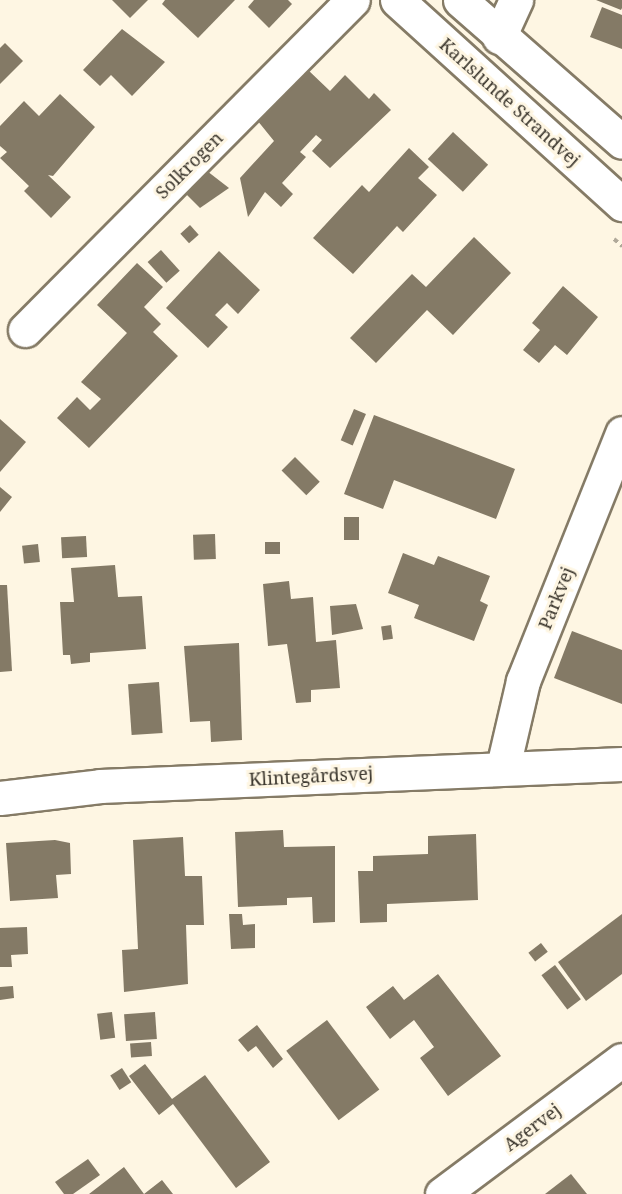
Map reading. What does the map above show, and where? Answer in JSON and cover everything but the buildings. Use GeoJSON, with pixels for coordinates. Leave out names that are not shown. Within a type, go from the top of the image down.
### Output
{"type":"FeatureCollection","features":[{"type":"Feature","properties":{"kind":"street","name":"Solkrogen"},"geometry":{"type":"LineString","coordinates":[[25,330],[353,0]]}},
{"type":"Feature","properties":{"kind":"street","name":"Karlslunde Strandvej"},"geometry":{"type":"LineString","coordinates":[[397,0],[622,204]]}},
{"type":"Feature","properties":{"kind":"street"},"geometry":{"type":"LineString","coordinates":[[460,0],[499,37],[622,142]]}},
{"type":"Feature","properties":{"kind":"street"},"geometry":{"type":"LineString","coordinates":[[499,37],[516,0]]}},
{"type":"Feature","properties":{"kind":"street","name":"Parkvej"},"geometry":{"type":"LineString","coordinates":[[503,767],[523,681],[622,433]]}},
{"type":"Feature","properties":{"kind":"street","name":"Klintegårdsvej"},"geometry":{"type":"LineString","coordinates":[[0,798],[100,786],[503,767],[622,765]]}},
{"type":"Feature","properties":{"kind":"street","name":"Agervej"},"geometry":{"type":"LineString","coordinates":[[442,1194],[622,1060]]}}]}
